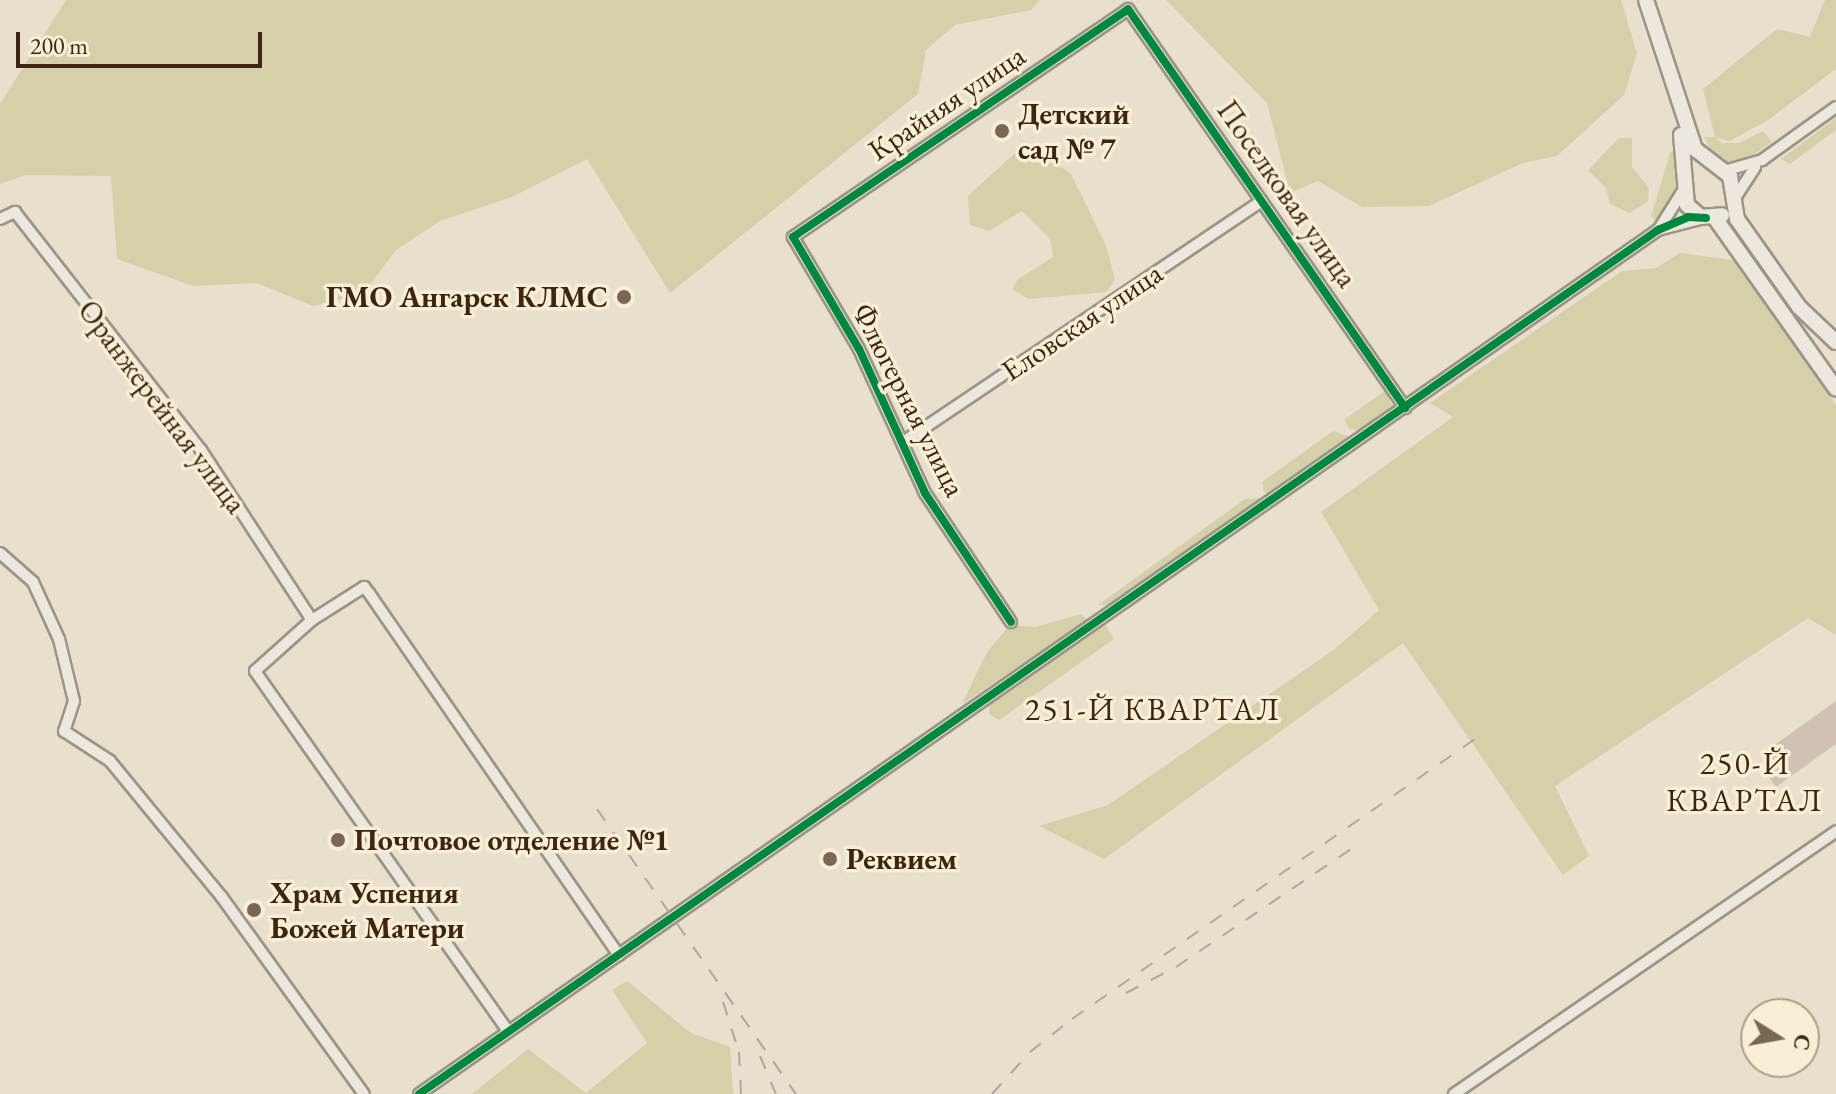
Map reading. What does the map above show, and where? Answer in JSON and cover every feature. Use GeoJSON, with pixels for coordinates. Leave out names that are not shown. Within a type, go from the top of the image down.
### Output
{"type":"FeatureCollection","features":[{"type":"Feature","properties":{"kind":"main road"},"geometry":{"type":"LineString","coordinates":[[1646,0],[1672,88],[1695,149],[1724,171],[1735,198],[1737,219],[1772,272],[1836,342]]}},
{"type":"Feature","properties":{"kind":"main road"},"geometry":{"type":"LineString","coordinates":[[1672,88],[1687,158],[1687,205],[1710,218],[1836,389]]}},
{"type":"Feature","properties":{"kind":"main road"},"geometry":{"type":"LineString","coordinates":[[1685,187],[1702,168],[1724,171]]}},
{"type":"Feature","properties":{"kind":"main road"},"geometry":{"type":"LineString","coordinates":[[1710,218],[1735,198]]}},
{"type":"Feature","properties":{"kind":"street","name":"Поселковая улица"},"geometry":{"type":"LineString","coordinates":[[1128,9],[1405,408]]}},
{"type":"Feature","properties":{"kind":"street","name":"Крайняя улица"},"geometry":{"type":"LineString","coordinates":[[793,237],[1128,9]]}},
{"type":"Feature","properties":{"kind":"street"},"geometry":{"type":"LineString","coordinates":[[1735,198],[1762,160],[1836,107]]}},
{"type":"Feature","properties":{"kind":"street"},"geometry":{"type":"LineString","coordinates":[[1724,171],[1762,160]]}},
{"type":"Feature","properties":{"kind":"street"},"geometry":{"type":"LineString","coordinates":[[1658,230],[1685,187]]}},
{"type":"Feature","properties":{"kind":"street","name":"Еловская улица"},"geometry":{"type":"LineString","coordinates":[[903,442],[1261,201]]}},
{"type":"Feature","properties":{"kind":"street","name":"Оранжерейная улица"},"geometry":{"type":"LineString","coordinates":[[0,219],[15,212],[201,450],[312,620]]}},
{"type":"Feature","properties":{"kind":"street"},"geometry":{"type":"LineString","coordinates":[[419,1094],[1658,230],[1688,217],[1710,218]]}},
{"type":"Feature","properties":{"kind":"street","name":"Флюгерная улица"},"geometry":{"type":"LineString","coordinates":[[793,237],[859,349],[925,493],[1011,622]]}},
{"type":"Feature","properties":{"kind":"street"},"geometry":{"type":"LineString","coordinates":[[0,553],[33,582],[59,639],[74,701],[64,731],[110,761],[201,872],[364,1094]]}},
{"type":"Feature","properties":{"kind":"street"},"geometry":{"type":"LineString","coordinates":[[508,1031],[255,671],[312,620],[364,587],[619,955]]}},
{"type":"Feature","properties":{"kind":"street"},"geometry":{"type":"LineString","coordinates":[[1454,1094],[1836,831]]}},
{"type":"Feature","properties":{"kind":"shaded area"},"geometry":{"type":"Polygon","coordinates":[[[66,0],[1040,0],[1031,10],[955,25],[926,50],[918,94],[670,293],[587,159],[512,197],[440,221],[396,250],[363,294],[313,306],[257,283],[193,286],[117,259],[111,176],[26,175],[0,184],[0,104],[66,0]]]}},
{"type":"Feature","properties":{"kind":"shaded area"},"geometry":{"type":"Polygon","coordinates":[[[1166,0],[1621,0],[1637,53],[1624,95],[1557,156],[1523,163],[1429,206],[1362,207],[1318,181],[1290,193],[1267,103],[1166,0]]]}},
{"type":"Feature","properties":{"kind":"shaded area"},"geometry":{"type":"Polygon","coordinates":[[[1825,0],[1836,0],[1836,69],[1768,120],[1730,141],[1716,138],[1722,143],[1739,143],[1763,131],[1772,142],[1743,162],[1718,163],[1704,137],[1715,137],[1703,89],[1777,29],[1810,37],[1825,0]]]}},
{"type":"Feature","properties":{"kind":"shaded area"},"geometry":{"type":"Polygon","coordinates":[[[1836,118],[1836,130],[1790,164],[1781,159],[1836,118]]]}},
{"type":"Feature","properties":{"kind":"shaded area"},"geometry":{"type":"Polygon","coordinates":[[[1619,138],[1632,138],[1632,167],[1649,188],[1648,201],[1630,213],[1610,204],[1606,188],[1588,170],[1619,138]]]}},
{"type":"Feature","properties":{"kind":"shaded area"},"geometry":{"type":"Polygon","coordinates":[[[1026,143],[1071,174],[1105,243],[1115,279],[1107,292],[1029,299],[1013,290],[1017,280],[1053,257],[1050,239],[1022,211],[989,231],[970,225],[968,196],[1026,143]]]}},
{"type":"Feature","properties":{"kind":"shaded area"},"geometry":{"type":"Polygon","coordinates":[[[1678,148],[1679,192],[1656,221],[1651,216],[1670,153],[1678,148]]]}},
{"type":"Feature","properties":{"kind":"shaded area"},"geometry":{"type":"Polygon","coordinates":[[[1680,253],[1733,260],[1836,405],[1836,635],[1808,618],[1555,786],[1589,856],[1563,875],[1403,643],[1104,859],[1039,826],[1108,805],[1335,649],[1379,610],[1321,512],[1453,417],[1430,403],[1622,271],[1656,268],[1680,253]]]}},
{"type":"Feature","properties":{"kind":"shaded area"},"geometry":{"type":"Polygon","coordinates":[[[1386,390],[1392,406],[1359,431],[1350,429],[1344,420],[1386,390]]]}},
{"type":"Feature","properties":{"kind":"shaded area"},"geometry":{"type":"Polygon","coordinates":[[[1333,431],[1351,437],[1271,494],[1264,492],[1262,482],[1333,431]]]}},
{"type":"Feature","properties":{"kind":"shaded area"},"geometry":{"type":"Polygon","coordinates":[[[1261,498],[1110,605],[1098,605],[1245,499],[1261,498]]]}},
{"type":"Feature","properties":{"kind":"shaded area"},"geometry":{"type":"Polygon","coordinates":[[[1081,614],[1088,620],[962,704],[987,652],[1010,625],[1035,627],[1081,614]]]}},
{"type":"Feature","properties":{"kind":"shaded area"},"geometry":{"type":"Polygon","coordinates":[[[1105,624],[1114,639],[999,720],[990,715],[988,705],[1105,624]]]}},
{"type":"Feature","properties":{"kind":"shaded area"},"geometry":{"type":"Polygon","coordinates":[[[627,981],[691,1033],[730,1047],[733,1094],[472,1094],[528,1049],[586,1093],[647,1043],[612,990],[627,981]]]}},
{"type":"Feature","properties":{"kind":"building"},"geometry":{"type":"Polygon","coordinates":[[[1836,701],[1836,744],[1776,787],[1765,772],[1769,749],[1836,701]]]}},
{"type":"Feature","properties":{"kind":"railway"},"geometry":{"type":"LineString","coordinates":[[992,1094],[1030,1052],[1072,1019],[1482,734]]}},
{"type":"Feature","properties":{"kind":"railway"},"geometry":{"type":"LineString","coordinates":[[597,809],[796,1094]]}},
{"type":"Feature","properties":{"kind":"railway"},"geometry":{"type":"LineString","coordinates":[[1126,993],[1176,967],[1361,842]]}},
{"type":"Feature","properties":{"kind":"railway"},"geometry":{"type":"LineString","coordinates":[[723,1002],[739,1052],[741,1094]]}},
{"type":"Feature","properties":{"kind":"railway"},"geometry":{"type":"LineString","coordinates":[[760,1056],[776,1094]]}},
{"type":"Feature","properties":{"kind":"cycle path"},"geometry":{"type":"LineString","coordinates":[[1011,622],[925,493],[859,349],[793,237],[1128,9],[1405,408]]}},
{"type":"Feature","properties":{"kind":"cycle path"},"geometry":{"type":"LineString","coordinates":[[419,1094],[1658,230],[1688,217],[1706,218]]}},
{"type":"Feature","properties":{"kind":"place","name":"Детский сад № 7"},"geometry":{"type":"Point","coordinates":[1002,131]}},
{"type":"Feature","properties":{"kind":"place","name":"ГМО Ангарск КЛМС"},"geometry":{"type":"Point","coordinates":[624,297]}},
{"type":"Feature","properties":{"kind":"place","name":"Почтовое отделение №1"},"geometry":{"type":"Point","coordinates":[338,840]}},
{"type":"Feature","properties":{"kind":"place","name":"Реквием"},"geometry":{"type":"Point","coordinates":[830,859]}},
{"type":"Feature","properties":{"kind":"place","name":"Храм Успения Божей Матери"},"geometry":{"type":"Point","coordinates":[254,910]}},
{"type":"Feature","properties":{"kind":"district","name":"251-Й КВАРТАЛ"},"geometry":{"type":"Point","coordinates":[1153,709]}},
{"type":"Feature","properties":{"kind":"district","name":"250-Й КВАРТАЛ"},"geometry":{"type":"Point","coordinates":[1745,782]}}]}
